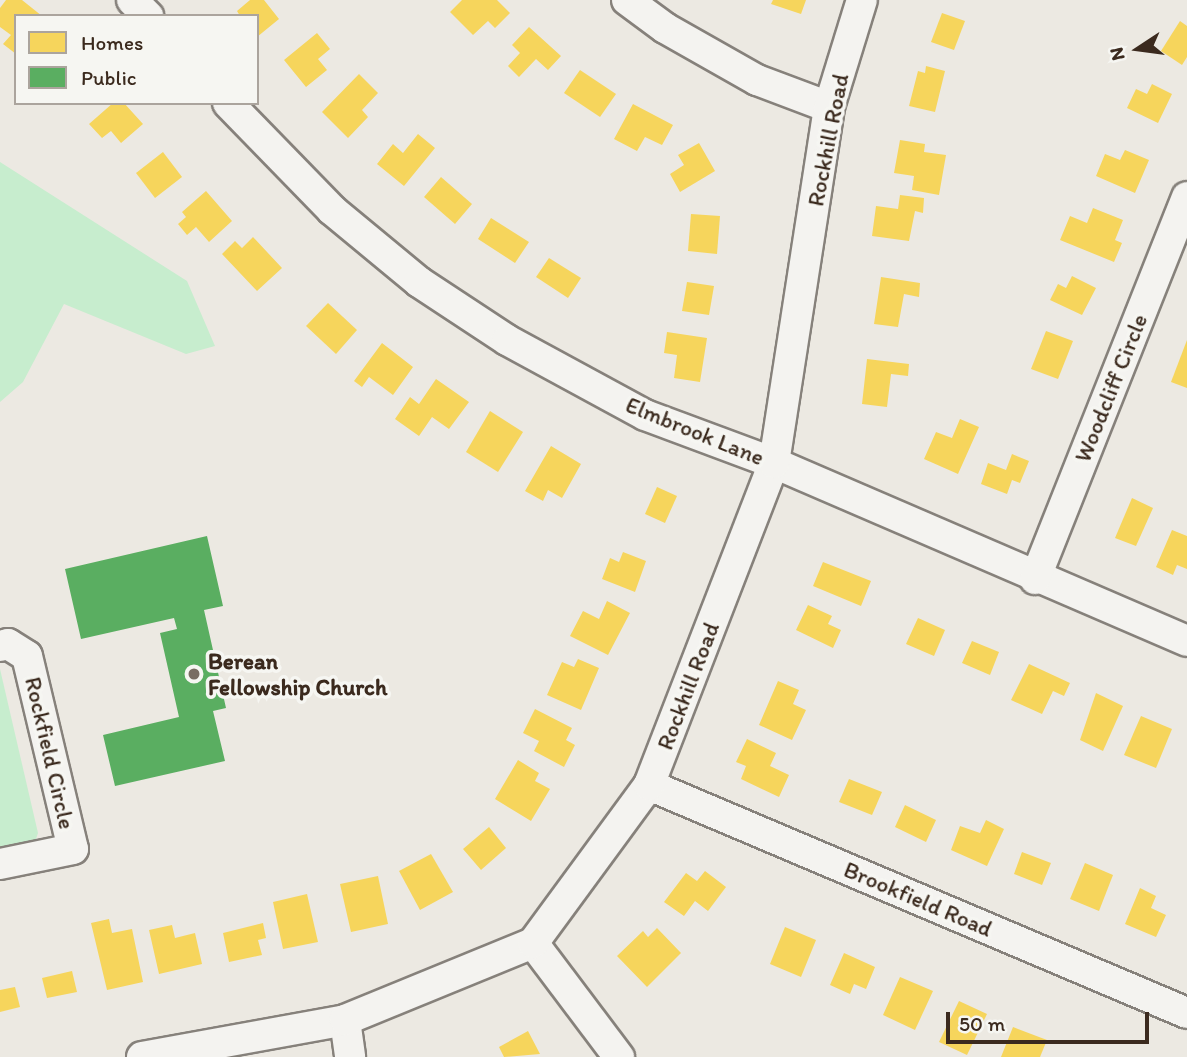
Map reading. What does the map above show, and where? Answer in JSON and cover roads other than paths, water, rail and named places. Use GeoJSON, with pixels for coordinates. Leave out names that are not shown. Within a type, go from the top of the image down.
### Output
{"type":"FeatureCollection","features":[{"type":"Feature","properties":{"kind":"street"},"geometry":{"type":"LineString","coordinates":[[132,0],[146,14]]}},
{"type":"Feature","properties":{"kind":"street"},"geometry":{"type":"LineString","coordinates":[[627,0],[665,28],[757,80],[829,107]]}},
{"type":"Feature","properties":{"kind":"street","name":"Rockhill Road"},"geometry":{"type":"LineString","coordinates":[[533,943],[649,785],[774,464],[829,107],[863,0]]}},
{"type":"Feature","properties":{"kind":"street","name":"Elmbrook Lane"},"geometry":{"type":"LineString","coordinates":[[230,105],[332,210],[419,282],[507,340],[645,415],[774,464],[1035,579],[1187,641]]}},
{"type":"Feature","properties":{"kind":"street","name":"Woodcliff Circle"},"geometry":{"type":"LineString","coordinates":[[1035,579],[1176,258],[1187,197]]}},
{"type":"Feature","properties":{"kind":"street","name":"Rockfield Circle"},"geometry":{"type":"LineString","coordinates":[[0,646],[8,643],[27,656],[73,849],[0,864]]}},
{"type":"Feature","properties":{"kind":"street","name":"Brookfield Road"},"geometry":{"type":"LineString","coordinates":[[649,785],[1187,1013]]}},
{"type":"Feature","properties":{"kind":"street"},"geometry":{"type":"LineString","coordinates":[[142,1057],[345,1020],[533,943],[618,1057]]}},
{"type":"Feature","properties":{"kind":"street"},"geometry":{"type":"LineString","coordinates":[[345,1020],[350,1057]]}},
{"type":"Feature","properties":{"kind":"place","name":"Berean Fellowship Church"},"geometry":{"type":"Point","coordinates":[194,674]}}]}
